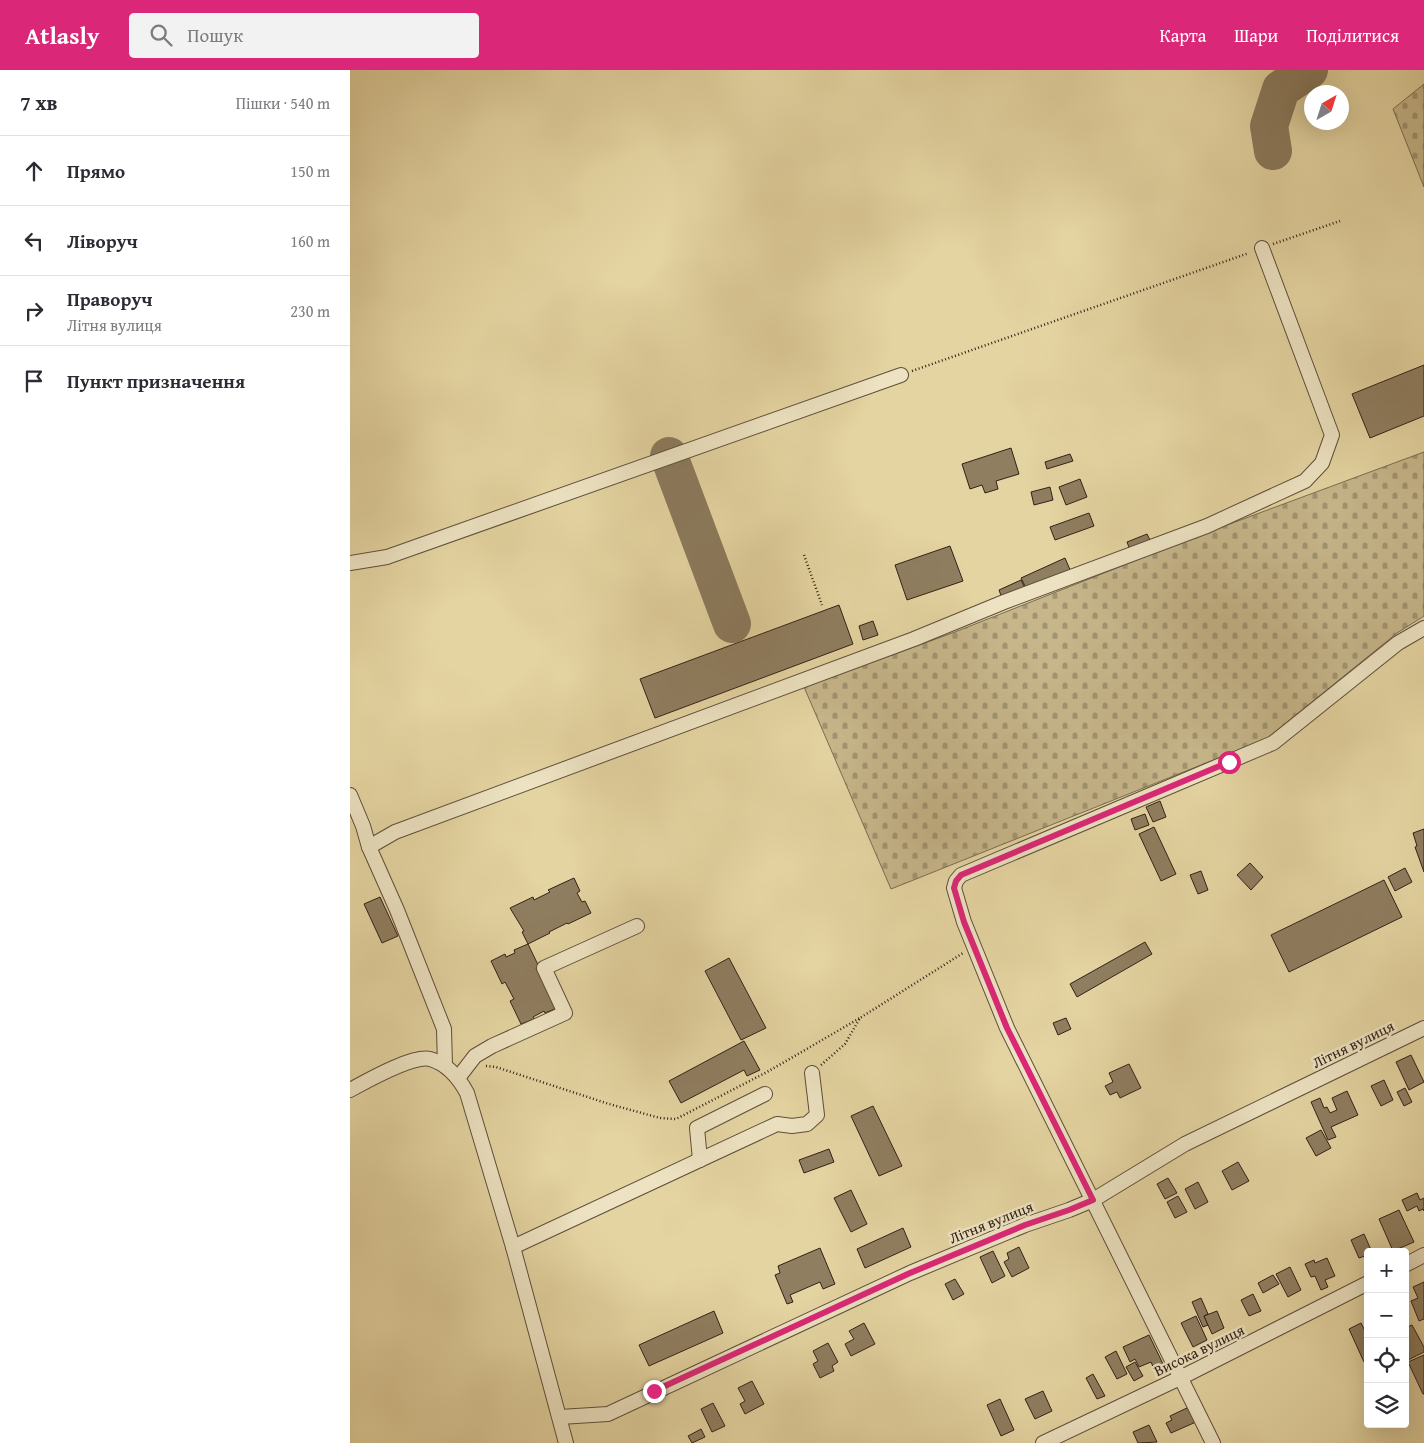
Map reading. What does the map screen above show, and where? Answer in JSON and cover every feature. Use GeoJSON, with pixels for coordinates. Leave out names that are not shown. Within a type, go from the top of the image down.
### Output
{"type":"FeatureCollection","features":[{"type":"Feature","properties":{"kind":"street"},"geometry":{"type":"LineString","coordinates":[[369,848],[395,832],[905,643],[1004,602],[1207,526],[1305,480],[1322,463],[1332,435],[1262,248]]}},
{"type":"Feature","properties":{"kind":"street"},"geometry":{"type":"LineString","coordinates":[[350,563],[387,557],[902,375]]}},
{"type":"Feature","properties":{"kind":"street"},"geometry":{"type":"LineString","coordinates":[[1213,1443],[1007,1028],[964,922],[954,888],[956,881],[961,875],[1273,743],[1398,643],[1424,628]]}},
{"type":"Feature","properties":{"kind":"street"},"geometry":{"type":"LineString","coordinates":[[350,795],[363,826],[369,848],[397,910],[444,1029],[445,1066]]}},
{"type":"Feature","properties":{"kind":"street"},"geometry":{"type":"LineString","coordinates":[[458,1078],[475,1056],[492,1046],[565,1013],[544,968],[637,926]]}},
{"type":"Feature","properties":{"kind":"street","name":"Літня вулиця"},"geometry":{"type":"LineString","coordinates":[[560,1417],[608,1414],[910,1273],[1025,1225],[1093,1200],[1185,1144],[1424,1028]]}},
{"type":"Feature","properties":{"kind":"street"},"geometry":{"type":"LineString","coordinates":[[350,1090],[408,1062],[429,1059],[445,1066],[458,1078],[468,1093],[566,1443]]}},
{"type":"Feature","properties":{"kind":"street"},"geometry":{"type":"LineString","coordinates":[[512,1247],[777,1124],[792,1126],[807,1124],[817,1115],[812,1073]]}},
{"type":"Feature","properties":{"kind":"street"},"geometry":{"type":"LineString","coordinates":[[700,1160],[697,1128],[765,1094]]}},
{"type":"Feature","properties":{"kind":"street"},"geometry":{"type":"LineString","coordinates":[[1409,1262],[1424,1255]]}},
{"type":"Feature","properties":{"kind":"street","name":"Висока вулиця"},"geometry":{"type":"LineString","coordinates":[[1043,1443],[1180,1378],[1364,1285]]}},
{"type":"Feature","properties":{"kind":"path"},"geometry":{"type":"LineString","coordinates":[[902,375],[1340,221]]}},
{"type":"Feature","properties":{"kind":"path"},"geometry":{"type":"LineString","coordinates":[[804,555],[822,604]]}},
{"type":"Feature","properties":{"kind":"path"},"geometry":{"type":"LineString","coordinates":[[469,1063],[496,1067],[652,1116],[676,1119],[767,1072],[860,1018],[974,946]]}},
{"type":"Feature","properties":{"kind":"path"},"geometry":{"type":"LineString","coordinates":[[812,1073],[845,1044],[860,1018]]}},
{"type":"Feature","properties":{"kind":"green space"},"geometry":{"type":"Polygon","coordinates":[[[1424,84],[1424,187],[1393,109],[1424,84]]]}},
{"type":"Feature","properties":{"kind":"green space"},"geometry":{"type":"Polygon","coordinates":[[[1424,452],[1424,616],[1397,633],[1266,739],[891,889],[804,687],[955,632],[1200,535],[1424,452]]]}},
{"type":"Feature","properties":{"kind":"building"},"geometry":{"type":"Polygon","coordinates":[[[1424,365],[1424,416],[1370,438],[1352,394],[1424,365]]]}},
{"type":"Feature","properties":{"kind":"building"},"geometry":{"type":"Polygon","coordinates":[[[1011,448],[1019,474],[996,481],[998,489],[985,493],[982,485],[970,489],[962,464],[1011,448]]]}},
{"type":"Feature","properties":{"kind":"building"},"geometry":{"type":"Polygon","coordinates":[[[1070,454],[1073,461],[1047,469],[1045,462],[1070,454]]]}},
{"type":"Feature","properties":{"kind":"building"},"geometry":{"type":"Polygon","coordinates":[[[1080,479],[1087,497],[1066,505],[1059,487],[1080,479]]]}},
{"type":"Feature","properties":{"kind":"building"},"geometry":{"type":"Polygon","coordinates":[[[1050,487],[1053,500],[1034,505],[1031,492],[1050,487]]]}},
{"type":"Feature","properties":{"kind":"building"},"geometry":{"type":"Polygon","coordinates":[[[1089,513],[1094,526],[1055,540],[1050,527],[1089,513]]]}},
{"type":"Feature","properties":{"kind":"building"},"geometry":{"type":"Polygon","coordinates":[[[1147,534],[1151,542],[1130,550],[1127,542],[1147,534]]]}},
{"type":"Feature","properties":{"kind":"building"},"geometry":{"type":"Polygon","coordinates":[[[950,546],[963,581],[907,600],[895,565],[950,546]]]}},
{"type":"Feature","properties":{"kind":"building"},"geometry":{"type":"Polygon","coordinates":[[[1065,558],[1071,572],[1028,592],[1021,578],[1065,558]]]}},
{"type":"Feature","properties":{"kind":"building"},"geometry":{"type":"Polygon","coordinates":[[[1021,580],[1026,590],[1003,601],[999,590],[1021,580]]]}},
{"type":"Feature","properties":{"kind":"building"},"geometry":{"type":"Polygon","coordinates":[[[839,605],[853,644],[655,718],[640,679],[839,605]]]}},
{"type":"Feature","properties":{"kind":"building"},"geometry":{"type":"Polygon","coordinates":[[[873,621],[878,635],[863,640],[859,626],[873,621]]]}},
{"type":"Feature","properties":{"kind":"building"},"geometry":{"type":"Polygon","coordinates":[[[1160,801],[1166,817],[1153,822],[1146,807],[1160,801]]]}},
{"type":"Feature","properties":{"kind":"building"},"geometry":{"type":"Polygon","coordinates":[[[1145,814],[1149,825],[1135,830],[1131,819],[1145,814]]]}},
{"type":"Feature","properties":{"kind":"building"},"geometry":{"type":"Polygon","coordinates":[[[1154,827],[1176,874],[1161,881],[1139,834],[1154,827]]]}},
{"type":"Feature","properties":{"kind":"building"},"geometry":{"type":"Polygon","coordinates":[[[1424,829],[1424,872],[1415,847],[1417,846],[1413,833],[1424,829]]]}},
{"type":"Feature","properties":{"kind":"building"},"geometry":{"type":"Polygon","coordinates":[[[1250,863],[1263,877],[1251,890],[1237,875],[1250,863]]]}},
{"type":"Feature","properties":{"kind":"building"},"geometry":{"type":"Polygon","coordinates":[[[1405,868],[1412,882],[1395,891],[1388,877],[1405,868]]]}},
{"type":"Feature","properties":{"kind":"building"},"geometry":{"type":"Polygon","coordinates":[[[1201,871],[1208,890],[1198,894],[1190,875],[1201,871]]]}},
{"type":"Feature","properties":{"kind":"building"},"geometry":{"type":"Polygon","coordinates":[[[574,878],[580,891],[577,893],[582,902],[585,901],[591,913],[567,923],[528,944],[522,932],[524,931],[510,908],[533,897],[534,900],[550,892],[548,890],[574,878]]]}},
{"type":"Feature","properties":{"kind":"building"},"geometry":{"type":"Polygon","coordinates":[[[1384,880],[1402,917],[1289,972],[1271,935],[1384,880]]]}},
{"type":"Feature","properties":{"kind":"building"},"geometry":{"type":"Polygon","coordinates":[[[380,897],[398,936],[382,943],[364,904],[380,897]]]}},
{"type":"Feature","properties":{"kind":"building"},"geometry":{"type":"Polygon","coordinates":[[[1145,942],[1152,954],[1077,997],[1070,984],[1145,942]]]}},
{"type":"Feature","properties":{"kind":"building"},"geometry":{"type":"Polygon","coordinates":[[[528,944],[539,967],[536,968],[544,984],[547,982],[559,1007],[545,1013],[544,1011],[533,1017],[534,1019],[521,1024],[510,1001],[514,999],[505,982],[502,984],[491,961],[505,954],[506,957],[515,953],[514,950],[528,944]]]}},
{"type":"Feature","properties":{"kind":"building"},"geometry":{"type":"Polygon","coordinates":[[[729,958],[766,1028],[741,1040],[705,971],[729,958]]]}},
{"type":"Feature","properties":{"kind":"building"},"geometry":{"type":"Polygon","coordinates":[[[1066,1018],[1071,1029],[1058,1035],[1053,1023],[1066,1018]]]}},
{"type":"Feature","properties":{"kind":"building"},"geometry":{"type":"Polygon","coordinates":[[[744,1041],[760,1070],[747,1076],[744,1070],[681,1103],[669,1081],[744,1041]]]}},
{"type":"Feature","properties":{"kind":"building"},"geometry":{"type":"Polygon","coordinates":[[[1411,1055],[1424,1082],[1409,1090],[1396,1062],[1411,1055]]]}},
{"type":"Feature","properties":{"kind":"building"},"geometry":{"type":"Polygon","coordinates":[[[1129,1064],[1141,1088],[1120,1098],[1117,1092],[1110,1095],[1105,1086],[1113,1082],[1109,1073],[1129,1064]]]}},
{"type":"Feature","properties":{"kind":"building"},"geometry":{"type":"Polygon","coordinates":[[[1384,1080],[1393,1100],[1381,1106],[1371,1086],[1384,1080]]]}},
{"type":"Feature","properties":{"kind":"building"},"geometry":{"type":"Polygon","coordinates":[[[1405,1088],[1412,1102],[1404,1106],[1397,1092],[1405,1088]]]}},
{"type":"Feature","properties":{"kind":"building"},"geometry":{"type":"Polygon","coordinates":[[[1347,1091],[1358,1115],[1331,1127],[1336,1137],[1328,1140],[1311,1102],[1320,1098],[1324,1108],[1327,1107],[1330,1113],[1337,1110],[1332,1098],[1347,1091]]]}},
{"type":"Feature","properties":{"kind":"building"},"geometry":{"type":"Polygon","coordinates":[[[873,1106],[902,1166],[879,1176],[851,1116],[873,1106]]]}},
{"type":"Feature","properties":{"kind":"building"},"geometry":{"type":"Polygon","coordinates":[[[1321,1130],[1331,1148],[1316,1156],[1306,1138],[1321,1130]]]}},
{"type":"Feature","properties":{"kind":"building"},"geometry":{"type":"Polygon","coordinates":[[[829,1149],[834,1162],[804,1173],[799,1160],[829,1149]]]}},
{"type":"Feature","properties":{"kind":"building"},"geometry":{"type":"Polygon","coordinates":[[[1238,1162],[1249,1181],[1232,1190],[1222,1171],[1238,1162]]]}},
{"type":"Feature","properties":{"kind":"building"},"geometry":{"type":"Polygon","coordinates":[[[1168,1178],[1177,1193],[1165,1199],[1157,1184],[1168,1178]]]}},
{"type":"Feature","properties":{"kind":"building"},"geometry":{"type":"Polygon","coordinates":[[[1198,1182],[1208,1202],[1195,1209],[1185,1189],[1198,1182]]]}},
{"type":"Feature","properties":{"kind":"building"},"geometry":{"type":"Polygon","coordinates":[[[851,1190],[867,1224],[851,1232],[834,1198],[851,1190]]]}},
{"type":"Feature","properties":{"kind":"building"},"geometry":{"type":"Polygon","coordinates":[[[1417,1193],[1420,1200],[1424,1198],[1424,1211],[1423,1209],[1419,1211],[1417,1206],[1407,1211],[1402,1200],[1417,1193]]]}},
{"type":"Feature","properties":{"kind":"building"},"geometry":{"type":"Polygon","coordinates":[[[1178,1196],[1187,1212],[1175,1218],[1167,1202],[1178,1196]]]}},
{"type":"Feature","properties":{"kind":"building"},"geometry":{"type":"Polygon","coordinates":[[[1399,1210],[1414,1242],[1400,1248],[1392,1248],[1379,1219],[1399,1210]]]}},
{"type":"Feature","properties":{"kind":"building"},"geometry":{"type":"Polygon","coordinates":[[[903,1228],[911,1247],[865,1268],[857,1249],[903,1228]]]}},
{"type":"Feature","properties":{"kind":"building"},"geometry":{"type":"Polygon","coordinates":[[[1364,1234],[1370,1248],[1364,1248],[1364,1256],[1359,1258],[1351,1240],[1364,1234]]]}},
{"type":"Feature","properties":{"kind":"building"},"geometry":{"type":"Polygon","coordinates":[[[1019,1247],[1029,1268],[1012,1277],[1004,1262],[1009,1259],[1007,1253],[1019,1247]]]}},
{"type":"Feature","properties":{"kind":"building"},"geometry":{"type":"Polygon","coordinates":[[[820,1248],[835,1284],[823,1289],[820,1282],[790,1295],[793,1302],[787,1304],[775,1275],[780,1273],[778,1266],[820,1248]]]}},
{"type":"Feature","properties":{"kind":"building"},"geometry":{"type":"Polygon","coordinates":[[[993,1251],[1005,1276],[992,1283],[980,1257],[993,1251]]]}},
{"type":"Feature","properties":{"kind":"building"},"geometry":{"type":"Polygon","coordinates":[[[1327,1258],[1335,1276],[1325,1280],[1328,1287],[1321,1290],[1315,1276],[1311,1277],[1305,1264],[1314,1260],[1315,1263],[1327,1258]]]}},
{"type":"Feature","properties":{"kind":"building"},"geometry":{"type":"Polygon","coordinates":[[[1290,1267],[1301,1290],[1288,1297],[1276,1274],[1290,1267]]]}},
{"type":"Feature","properties":{"kind":"building"},"geometry":{"type":"Polygon","coordinates":[[[1273,1275],[1279,1284],[1263,1293],[1258,1283],[1273,1275]]]}},
{"type":"Feature","properties":{"kind":"building"},"geometry":{"type":"Polygon","coordinates":[[[955,1279],[964,1294],[953,1300],[945,1284],[955,1279]]]}},
{"type":"Feature","properties":{"kind":"building"},"geometry":{"type":"Polygon","coordinates":[[[1424,1282],[1424,1319],[1419,1321],[1411,1301],[1418,1298],[1413,1287],[1424,1282]]]}},
{"type":"Feature","properties":{"kind":"building"},"geometry":{"type":"Polygon","coordinates":[[[1253,1294],[1261,1311],[1249,1316],[1241,1300],[1253,1294]]]}},
{"type":"Feature","properties":{"kind":"building"},"geometry":{"type":"Polygon","coordinates":[[[1201,1298],[1208,1314],[1204,1316],[1208,1325],[1203,1327],[1192,1302],[1201,1298]]]}},
{"type":"Feature","properties":{"kind":"building"},"geometry":{"type":"Polygon","coordinates":[[[714,1311],[723,1333],[649,1366],[639,1345],[714,1311]]]}},
{"type":"Feature","properties":{"kind":"building"},"geometry":{"type":"Polygon","coordinates":[[[1217,1311],[1224,1328],[1212,1334],[1204,1316],[1217,1311]]]}},
{"type":"Feature","properties":{"kind":"building"},"geometry":{"type":"Polygon","coordinates":[[[1196,1316],[1207,1340],[1193,1347],[1181,1323],[1196,1316]]]}},
{"type":"Feature","properties":{"kind":"building"},"geometry":{"type":"Polygon","coordinates":[[[864,1323],[875,1344],[851,1356],[845,1344],[854,1339],[849,1331],[864,1323]]]}},
{"type":"Feature","properties":{"kind":"building"},"geometry":{"type":"Polygon","coordinates":[[[1361,1323],[1364,1329],[1364,1362],[1349,1329],[1361,1323]]]}},
{"type":"Feature","properties":{"kind":"building"},"geometry":{"type":"Polygon","coordinates":[[[1412,1325],[1424,1347],[1424,1352],[1409,1360],[1409,1338],[1409,1326],[1412,1325]]]}},
{"type":"Feature","properties":{"kind":"building"},"geometry":{"type":"Polygon","coordinates":[[[1149,1335],[1163,1364],[1154,1369],[1151,1362],[1139,1367],[1135,1359],[1130,1362],[1123,1347],[1149,1335]]]}},
{"type":"Feature","properties":{"kind":"building"},"geometry":{"type":"Polygon","coordinates":[[[828,1343],[838,1362],[832,1366],[834,1371],[820,1378],[813,1364],[818,1361],[813,1351],[828,1343]]]}},
{"type":"Feature","properties":{"kind":"building"},"geometry":{"type":"Polygon","coordinates":[[[1116,1351],[1127,1374],[1117,1379],[1105,1357],[1116,1351]]]}},
{"type":"Feature","properties":{"kind":"building"},"geometry":{"type":"Polygon","coordinates":[[[1424,1355],[1424,1394],[1409,1364],[1409,1362],[1424,1355]]]}},
{"type":"Feature","properties":{"kind":"building"},"geometry":{"type":"Polygon","coordinates":[[[1135,1362],[1143,1376],[1134,1381],[1126,1367],[1135,1362]]]}},
{"type":"Feature","properties":{"kind":"building"},"geometry":{"type":"Polygon","coordinates":[[[1093,1374],[1105,1396],[1097,1399],[1086,1378],[1093,1374]]]}},
{"type":"Feature","properties":{"kind":"building"},"geometry":{"type":"Polygon","coordinates":[[[752,1381],[764,1404],[745,1414],[740,1404],[745,1401],[738,1388],[752,1381]]]}},
{"type":"Feature","properties":{"kind":"building"},"geometry":{"type":"Polygon","coordinates":[[[1043,1391],[1052,1411],[1035,1419],[1025,1399],[1043,1391]]]}},
{"type":"Feature","properties":{"kind":"building"},"geometry":{"type":"Polygon","coordinates":[[[1000,1399],[1014,1430],[1001,1436],[987,1405],[1000,1399]]]}},
{"type":"Feature","properties":{"kind":"building"},"geometry":{"type":"Polygon","coordinates":[[[713,1403],[725,1426],[712,1432],[701,1409],[713,1403]]]}},
{"type":"Feature","properties":{"kind":"building"},"geometry":{"type":"Polygon","coordinates":[[[1189,1407],[1196,1422],[1171,1433],[1166,1423],[1172,1420],[1170,1416],[1189,1407]]]}},
{"type":"Feature","properties":{"kind":"building"},"geometry":{"type":"Polygon","coordinates":[[[1149,1425],[1157,1442],[1138,1443],[1133,1432],[1149,1425]]]}},
{"type":"Feature","properties":{"kind":"building"},"geometry":{"type":"Polygon","coordinates":[[[701,1429],[705,1437],[692,1443],[688,1436],[701,1429]]]}},
{"type":"Feature","properties":{"kind":"taxiway"},"geometry":{"type":"LineString","coordinates":[[1273,151],[1269,126],[1281,89],[1309,70]]}},
{"type":"Feature","properties":{"kind":"taxiway"},"geometry":{"type":"LineString","coordinates":[[669,456],[732,624]]}},
{"type":"Feature","properties":{"kind":"route"},"geometry":{"type":"LineString","coordinates":[[654,1391],[910,1273],[1025,1225],[1093,1200],[1007,1028],[964,922],[954,888],[956,881],[961,875],[1229,762]]}}]}
